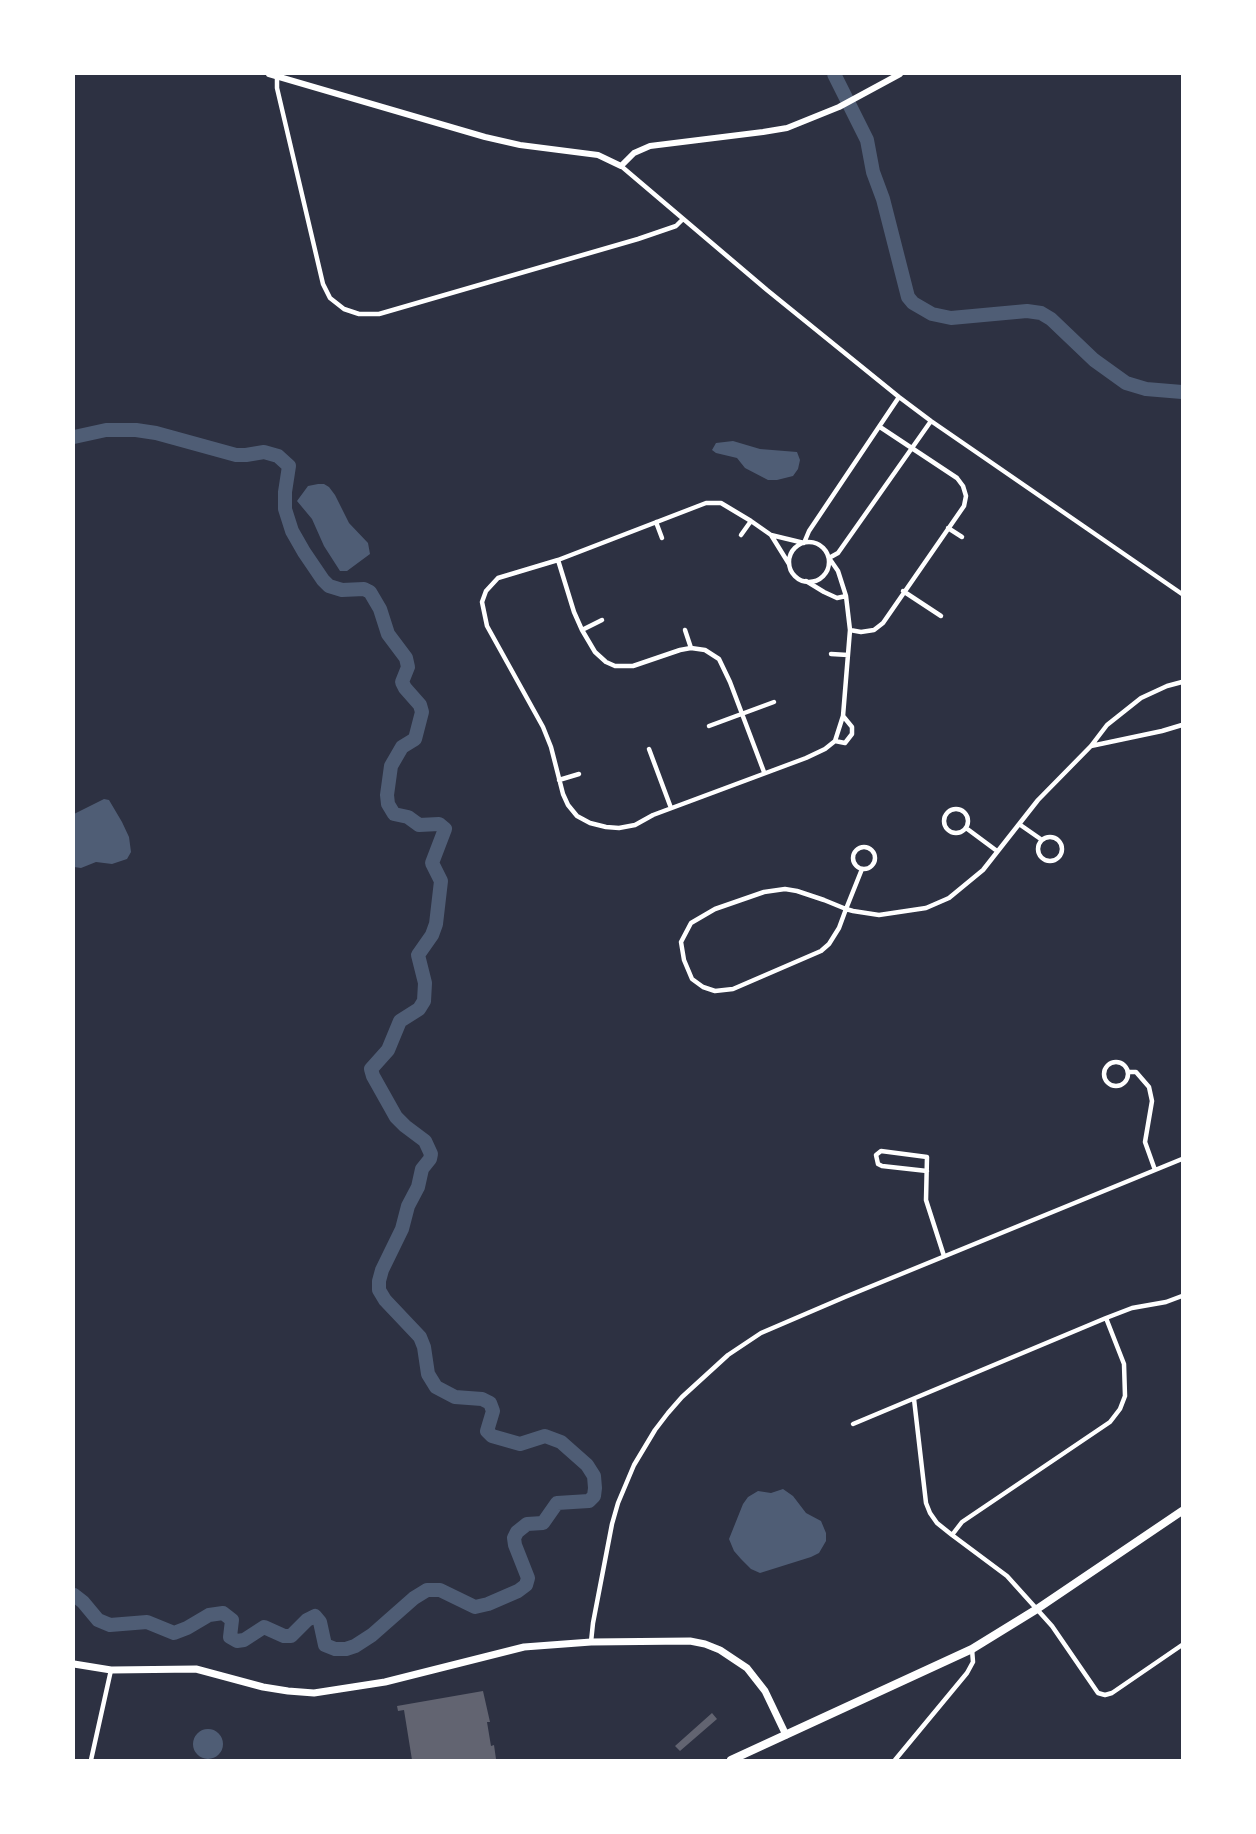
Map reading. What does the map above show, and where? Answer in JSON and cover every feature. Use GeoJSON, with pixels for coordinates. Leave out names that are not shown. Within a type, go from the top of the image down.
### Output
{"type":"FeatureCollection","features":[{"type":"Feature","properties":{"kind":"main road"},"geometry":{"type":"LineString","coordinates":[[731,1761],[972,1649],[1037,1610],[1182,1511]]}},
{"type":"Feature","properties":{"kind":"main road"},"geometry":{"type":"LineString","coordinates":[[74,1664],[111,1670],[196,1669],[280,1690],[327,1692],[409,1677],[524,1647],[591,1642],[690,1641],[720,1650],[747,1668],[765,1691],[786,1735]]}},
{"type":"Feature","properties":{"kind":"street"},"geometry":{"type":"LineString","coordinates":[[268,74],[485,137],[520,145],[598,155],[621,166],[931,422],[1182,594]]}},
{"type":"Feature","properties":{"kind":"street"},"geometry":{"type":"LineString","coordinates":[[621,166],[634,153],[650,146],[788,128],[839,106],[900,74]]}},
{"type":"Feature","properties":{"kind":"street"},"geometry":{"type":"LineString","coordinates":[[277,76],[277,88],[323,284],[330,298],[344,309],[359,315],[387,312],[628,242],[676,226],[683,219]]}},
{"type":"Feature","properties":{"kind":"street"},"geometry":{"type":"LineString","coordinates":[[790,566],[794,549],[804,543],[809,531],[899,397]]}},
{"type":"Feature","properties":{"kind":"street"},"geometry":{"type":"LineString","coordinates":[[829,558],[838,553],[931,422]]}},
{"type":"Feature","properties":{"kind":"street"},"geometry":{"type":"LineString","coordinates":[[850,630],[861,632],[874,630],[883,623],[964,506],[966,496],[957,478],[880,427]]}},
{"type":"Feature","properties":{"kind":"street"},"geometry":{"type":"LineString","coordinates":[[706,504],[721,504],[771,535],[804,543],[811,542],[823,547],[838,571],[846,596],[850,630],[843,716],[834,741],[825,749],[806,758],[653,814],[635,825],[619,828],[606,827],[590,823],[578,816],[568,805],[543,727],[487,626],[482,602],[486,591],[498,578],[558,560],[706,504]]}},
{"type":"Feature","properties":{"kind":"street"},"geometry":{"type":"LineString","coordinates":[[741,536],[751,521]]}},
{"type":"Feature","properties":{"kind":"street"},"geometry":{"type":"LineString","coordinates":[[656,522],[662,538]]}},
{"type":"Feature","properties":{"kind":"street"},"geometry":{"type":"LineString","coordinates":[[948,528],[962,537]]}},
{"type":"Feature","properties":{"kind":"street"},"geometry":{"type":"LineString","coordinates":[[771,535],[796,576],[837,598],[846,596]]}},
{"type":"Feature","properties":{"kind":"street"},"geometry":{"type":"LineString","coordinates":[[806,581],[819,579],[824,575],[829,558]]}},
{"type":"Feature","properties":{"kind":"street"},"geometry":{"type":"LineString","coordinates":[[558,560],[582,630],[595,652],[606,662],[615,666],[633,666],[691,648],[705,650],[719,659],[764,772]]}},
{"type":"Feature","properties":{"kind":"street"},"geometry":{"type":"LineString","coordinates":[[903,591],[941,616]]}},
{"type":"Feature","properties":{"kind":"street"},"geometry":{"type":"LineString","coordinates":[[582,630],[602,621]]}},
{"type":"Feature","properties":{"kind":"street"},"geometry":{"type":"LineString","coordinates":[[685,630],[691,648]]}},
{"type":"Feature","properties":{"kind":"street"},"geometry":{"type":"LineString","coordinates":[[831,654],[848,655]]}},
{"type":"Feature","properties":{"kind":"street"},"geometry":{"type":"LineString","coordinates":[[862,869],[846,909],[839,928],[829,944],[821,951],[733,988],[715,991],[703,987],[692,979],[684,960],[681,942],[691,923],[715,909],[764,892],[774,889],[797,891],[846,909],[879,915],[926,908],[949,898],[983,870],[1038,800],[1091,746],[1107,725],[1141,698],[1182,682]]}},
{"type":"Feature","properties":{"kind":"street"},"geometry":{"type":"LineString","coordinates":[[709,726],[774,702]]}},
{"type":"Feature","properties":{"kind":"street"},"geometry":{"type":"LineString","coordinates":[[834,741],[845,743],[852,734],[852,727],[843,716]]}},
{"type":"Feature","properties":{"kind":"street"},"geometry":{"type":"LineString","coordinates":[[1091,746],[1182,725]]}},
{"type":"Feature","properties":{"kind":"street"},"geometry":{"type":"LineString","coordinates":[[649,749],[671,808]]}},
{"type":"Feature","properties":{"kind":"street"},"geometry":{"type":"LineString","coordinates":[[559,780],[579,774]]}},
{"type":"Feature","properties":{"kind":"street"},"geometry":{"type":"LineString","coordinates":[[954,809],[965,813],[968,820],[966,828],[956,833],[949,831],[944,820],[947,813],[954,809]]}},
{"type":"Feature","properties":{"kind":"street"},"geometry":{"type":"LineString","coordinates":[[1019,824],[1042,840]]}},
{"type":"Feature","properties":{"kind":"street"},"geometry":{"type":"LineString","coordinates":[[966,828],[997,851]]}},
{"type":"Feature","properties":{"kind":"street"},"geometry":{"type":"LineString","coordinates":[[1049,837],[1060,842],[1062,849],[1059,856],[1053,860],[1042,857],[1039,851],[1042,840],[1049,837]]}},
{"type":"Feature","properties":{"kind":"street"},"geometry":{"type":"LineString","coordinates":[[869,847],[875,852],[874,863],[869,868],[862,869],[854,862],[854,854],[858,848],[869,847]]}},
{"type":"Feature","properties":{"kind":"street"},"geometry":{"type":"LineString","coordinates":[[1114,1062],[1125,1065],[1129,1072],[1127,1080],[1121,1086],[1112,1086],[1104,1077],[1105,1068],[1114,1062]]}},
{"type":"Feature","properties":{"kind":"street"},"geometry":{"type":"LineString","coordinates":[[1129,1072],[1136,1072],[1149,1087],[1152,1101],[1145,1142],[1155,1170]]}},
{"type":"Feature","properties":{"kind":"street"},"geometry":{"type":"LineString","coordinates":[[927,1171],[882,1166],[878,1164],[876,1155],[881,1151],[927,1157],[927,1171],[926,1200],[944,1257]]}},
{"type":"Feature","properties":{"kind":"street"},"geometry":{"type":"LineString","coordinates":[[591,1642],[606,1550],[618,1503],[634,1465],[655,1430],[682,1397],[728,1355],[761,1334],[1182,1159]]}},
{"type":"Feature","properties":{"kind":"street"},"geometry":{"type":"LineString","coordinates":[[853,1424],[1106,1318],[1132,1308],[1166,1302],[1182,1296]]}},
{"type":"Feature","properties":{"kind":"street"},"geometry":{"type":"LineString","coordinates":[[952,1535],[962,1522],[1110,1422],[1120,1409],[1125,1395],[1124,1364],[1106,1318]]}},
{"type":"Feature","properties":{"kind":"street"},"geometry":{"type":"LineString","coordinates":[[914,1399],[926,1503],[930,1513],[937,1523],[1007,1576],[1052,1626],[1098,1693],[1105,1695],[1112,1693],[1182,1645]]}},
{"type":"Feature","properties":{"kind":"street"},"geometry":{"type":"LineString","coordinates":[[895,1761],[967,1673],[973,1662],[972,1649]]}},
{"type":"Feature","properties":{"kind":"street"},"geometry":{"type":"LineString","coordinates":[[91,1761],[111,1670]]}},
{"type":"Feature","properties":{"kind":"water"},"geometry":{"type":"Polygon","coordinates":[[[733,441],[760,449],[797,452],[800,460],[798,469],[793,476],[768,480],[745,468],[737,458],[712,450],[716,443],[733,441]]]}},
{"type":"Feature","properties":{"kind":"water"},"geometry":{"type":"Polygon","coordinates":[[[318,484],[329,487],[349,523],[368,543],[370,554],[347,571],[340,571],[324,546],[312,519],[297,501],[308,486],[318,484]]]}},
{"type":"Feature","properties":{"kind":"water"},"geometry":{"type":"Polygon","coordinates":[[[104,799],[109,800],[122,822],[129,837],[131,852],[127,859],[112,864],[96,862],[81,868],[74,867],[74,814],[104,799]]]}},
{"type":"Feature","properties":{"kind":"water"},"geometry":{"type":"Polygon","coordinates":[[[783,1489],[793,1496],[806,1513],[821,1521],[826,1533],[826,1541],[819,1553],[811,1557],[760,1573],[751,1569],[741,1559],[734,1551],[729,1539],[748,1497],[758,1491],[771,1493],[783,1489]]]}},
{"type":"Feature","properties":{"kind":"water"},"geometry":{"type":"Polygon","coordinates":[[[208,1729],[214,1730],[222,1738],[222,1750],[214,1758],[208,1759],[202,1758],[194,1750],[193,1744],[194,1738],[202,1730],[208,1729]]]}},
{"type":"Feature","properties":{"kind":"building"},"geometry":{"type":"Polygon","coordinates":[[[483,1691],[490,1722],[487,1722],[491,1746],[494,1745],[496,1759],[412,1760],[404,1710],[398,1711],[397,1706],[483,1691]]]}},
{"type":"Feature","properties":{"kind":"building"},"geometry":{"type":"Polygon","coordinates":[[[712,1713],[717,1719],[680,1751],[675,1746],[712,1713]]]}},
{"type":"Feature","properties":{"kind":"waterway"},"geometry":{"type":"LineString","coordinates":[[834,74],[867,140],[873,172],[883,199],[908,297],[913,303],[932,314],[951,318],[1027,311],[1041,313],[1051,319],[1094,360],[1126,383],[1146,389],[1182,392]]}},
{"type":"Feature","properties":{"kind":"waterway"},"geometry":{"type":"LineString","coordinates":[[74,437],[106,430],[136,430],[156,433],[236,455],[264,452],[278,456],[289,466],[285,509],[292,531],[304,552],[329,586],[342,590],[364,589],[370,592],[380,609],[388,634],[406,658],[408,667],[402,682],[420,705],[422,712],[415,739],[402,747],[391,766],[388,804],[394,814],[408,817],[419,825],[439,824],[445,829],[432,863],[441,881],[436,924],[432,935],[418,955],[425,983],[424,1001],[419,1009],[400,1021],[388,1050],[371,1069],[396,1117],[425,1141],[431,1154],[422,1169],[418,1187],[408,1206],[402,1229],[382,1270],[379,1290],[385,1300],[420,1337],[428,1374],[436,1387],[455,1397],[482,1399],[490,1403],[493,1411],[487,1431],[492,1436],[520,1444],[545,1436],[561,1442],[587,1465],[594,1476],[595,1488],[594,1496],[589,1501],[557,1503],[543,1523],[527,1524],[517,1532],[514,1538],[515,1545],[528,1578],[526,1585],[518,1591],[475,1607],[440,1590],[427,1590],[414,1598],[372,1635],[346,1649],[335,1649],[325,1645],[320,1622],[315,1616],[307,1620],[291,1636],[284,1636],[264,1627],[244,1640],[237,1641],[230,1637],[232,1620],[223,1613],[209,1615],[174,1633],[147,1622],[110,1625],[98,1620],[74,1595]]}}]}
